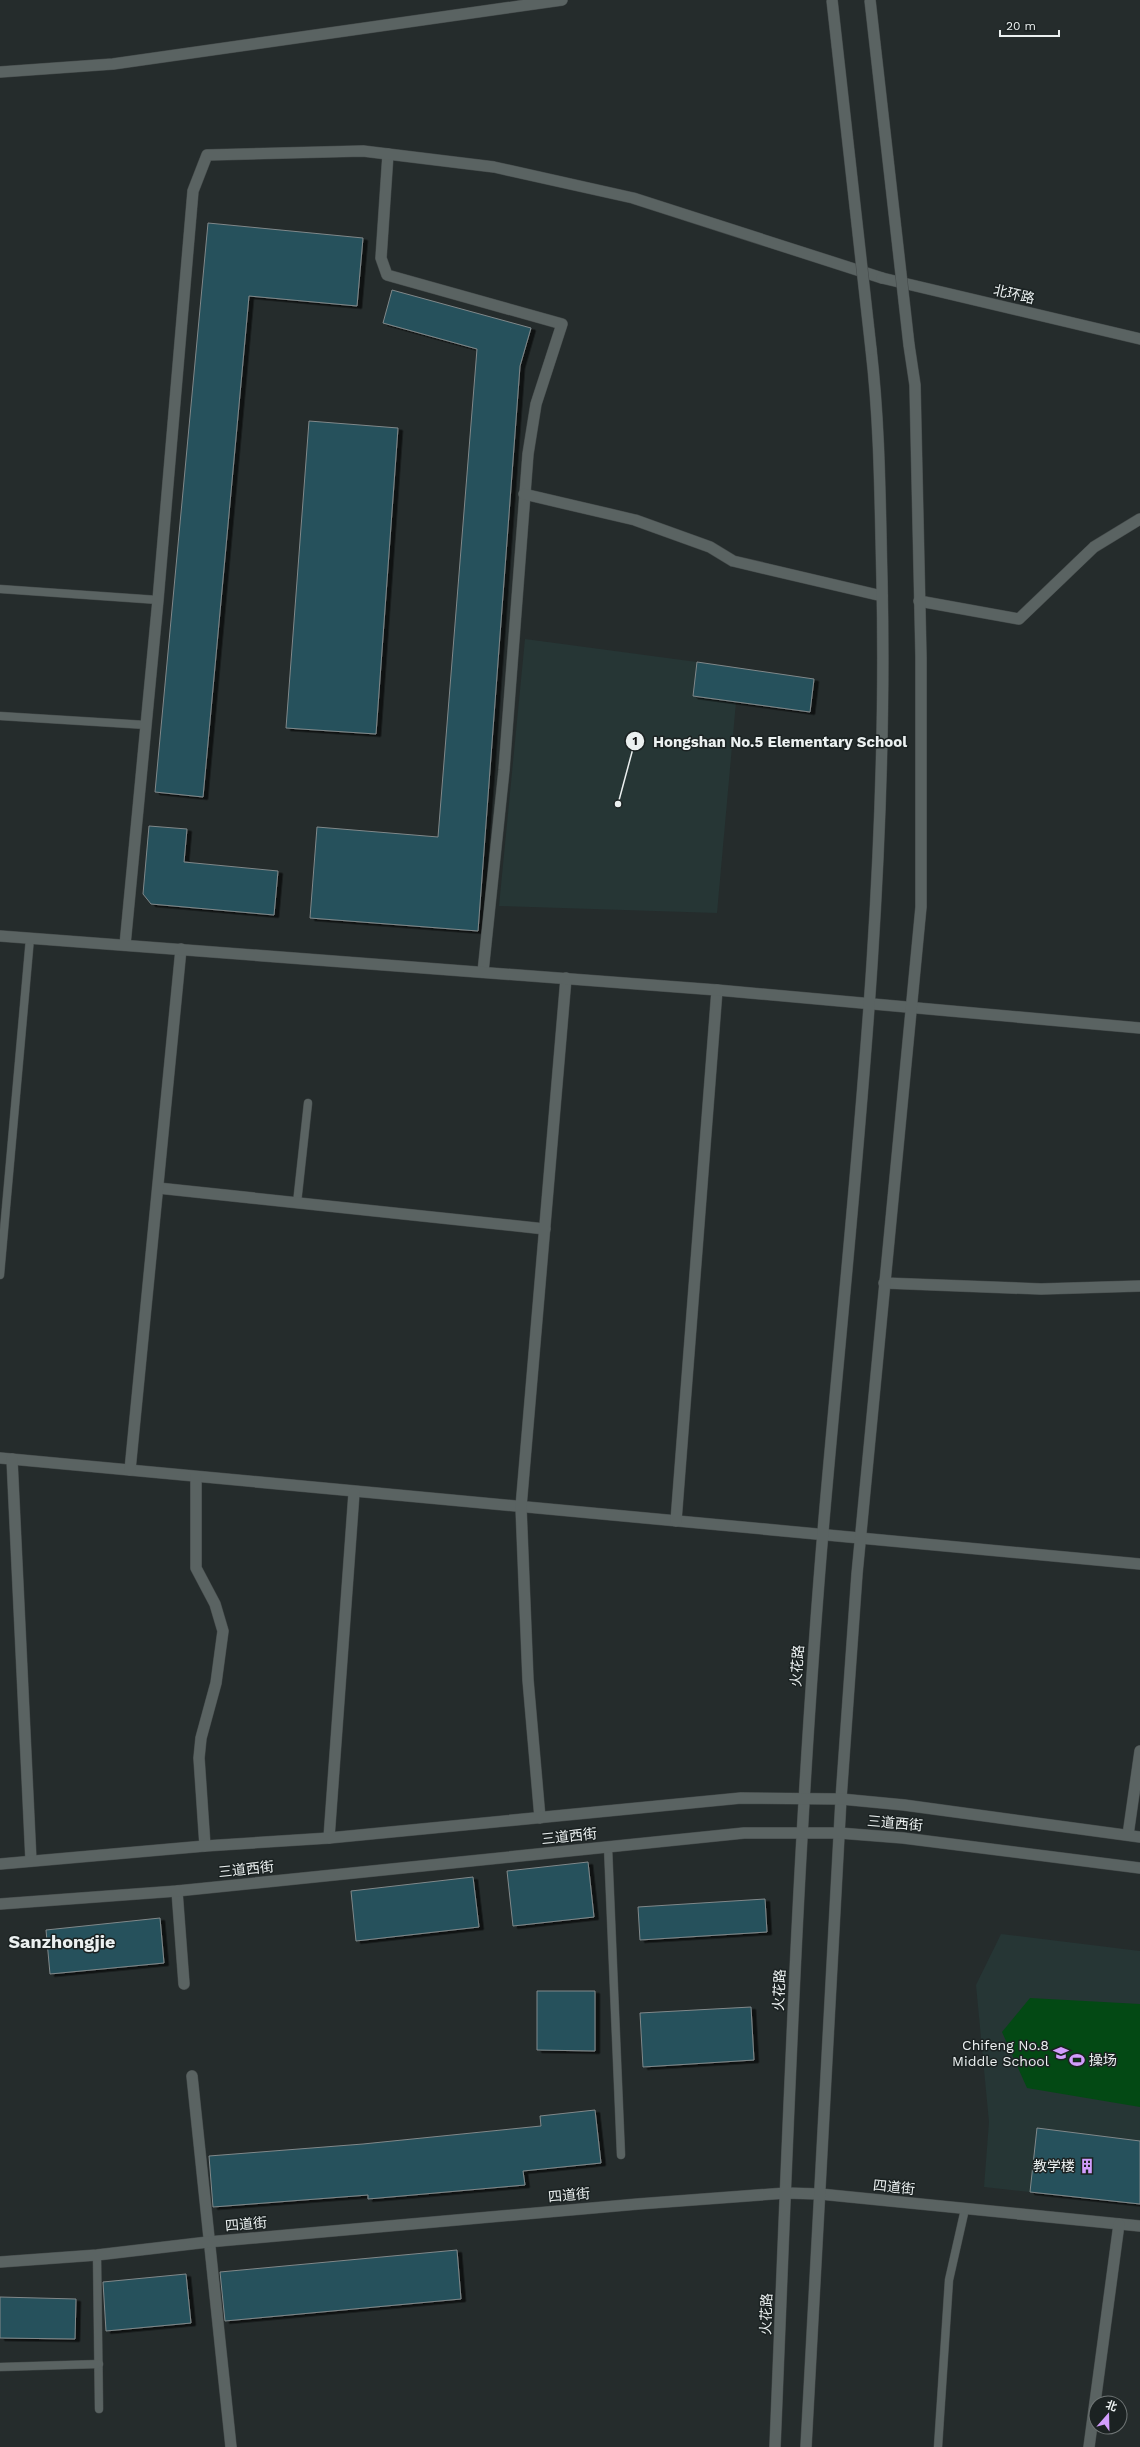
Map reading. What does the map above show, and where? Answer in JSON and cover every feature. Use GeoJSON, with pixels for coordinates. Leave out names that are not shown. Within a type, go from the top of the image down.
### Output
{"type":"FeatureCollection","features":[{"type":"Feature","properties":{"kind":"street"},"geometry":{"type":"LineString","coordinates":[[0,72],[113,64],[562,0]]}},
{"type":"Feature","properties":{"kind":"street","name":"火花路"},"geometry":{"type":"LineString","coordinates":[[775,2447],[804,1798],[823,1535],[870,1002],[875,931],[884,683],[878,412],[832,0]]}},
{"type":"Feature","properties":{"kind":"street"},"geometry":{"type":"LineString","coordinates":[[806,2447],[841,1799],[860,1538],[921,907],[920,601],[915,385],[909,345],[870,0]]}},
{"type":"Feature","properties":{"kind":"street","name":"北环路"},"geometry":{"type":"LineString","coordinates":[[158,600],[193,191],[208,155],[363,151],[494,168],[633,198],[882,278],[1140,339]]}},
{"type":"Feature","properties":{"kind":"street"},"geometry":{"type":"LineString","coordinates":[[388,154],[381,258],[387,274],[562,324],[536,404],[528,454],[504,770],[483,972]]}},
{"type":"Feature","properties":{"kind":"street"},"geometry":{"type":"LineString","coordinates":[[524,494],[635,520],[710,547],[733,561],[882,596]]}},
{"type":"Feature","properties":{"kind":"street"},"geometry":{"type":"LineString","coordinates":[[920,601],[1019,619],[1094,547],[1140,519]]}},
{"type":"Feature","properties":{"kind":"street"},"geometry":{"type":"LineString","coordinates":[[125,945],[158,600]]}},
{"type":"Feature","properties":{"kind":"street"},"geometry":{"type":"LineString","coordinates":[[0,936],[870,1002],[1140,1028]]}},
{"type":"Feature","properties":{"kind":"street"},"geometry":{"type":"LineString","coordinates":[[130,1470],[181,949]]}},
{"type":"Feature","properties":{"kind":"street"},"geometry":{"type":"LineString","coordinates":[[540,1818],[528,1680],[521,1507],[566,978]]}},
{"type":"Feature","properties":{"kind":"street"},"geometry":{"type":"LineString","coordinates":[[676,1521],[717,990]]}},
{"type":"Feature","properties":{"kind":"street"},"geometry":{"type":"LineString","coordinates":[[158,1188],[545,1229]]}},
{"type":"Feature","properties":{"kind":"street"},"geometry":{"type":"LineString","coordinates":[[884,1283],[1041,1289],[1140,1286]]}},
{"type":"Feature","properties":{"kind":"street"},"geometry":{"type":"LineString","coordinates":[[0,1458],[354,1493],[1140,1564]]}},
{"type":"Feature","properties":{"kind":"street"},"geometry":{"type":"LineString","coordinates":[[12,1459],[30,1861]]}},
{"type":"Feature","properties":{"kind":"street"},"geometry":{"type":"LineString","coordinates":[[196,1477],[196,1568],[215,1604],[223,1631],[216,1683],[201,1738],[199,1758],[205,1846]]}},
{"type":"Feature","properties":{"kind":"street"},"geometry":{"type":"LineString","coordinates":[[329,1838],[354,1493]]}},
{"type":"Feature","properties":{"kind":"street"},"geometry":{"type":"LineString","coordinates":[[1128,1835],[1140,1751]]}},
{"type":"Feature","properties":{"kind":"street"},"geometry":{"type":"LineString","coordinates":[[0,1864],[205,1846],[329,1838],[741,1798],[841,1799],[904,1805],[1140,1837]]}},
{"type":"Feature","properties":{"kind":"street","name":"三道西街"},"geometry":{"type":"LineString","coordinates":[[0,1904],[177,1892],[744,1833],[840,1833],[903,1838],[1140,1868]]}},
{"type":"Feature","properties":{"kind":"street"},"geometry":{"type":"LineString","coordinates":[[177,1892],[184,1984]]}},
{"type":"Feature","properties":{"kind":"street"},"geometry":{"type":"LineString","coordinates":[[192,2076],[208,2242],[231,2447]]}},
{"type":"Feature","properties":{"kind":"street","name":"四道街"},"geometry":{"type":"LineString","coordinates":[[0,2262],[97,2255],[208,2242],[786,2193],[820,2194],[1140,2226]]}},
{"type":"Feature","properties":{"kind":"street"},"geometry":{"type":"LineString","coordinates":[[1089,2447],[1119,2224]]}},
{"type":"Feature","properties":{"kind":"lane"},"geometry":{"type":"LineString","coordinates":[[0,589],[158,600]]}},
{"type":"Feature","properties":{"kind":"lane"},"geometry":{"type":"LineString","coordinates":[[0,716],[146,725]]}},
{"type":"Feature","properties":{"kind":"lane"},"geometry":{"type":"LineString","coordinates":[[0,1275],[30,938]]}},
{"type":"Feature","properties":{"kind":"lane"},"geometry":{"type":"LineString","coordinates":[[298,1203],[308,1103]]}},
{"type":"Feature","properties":{"kind":"lane"},"geometry":{"type":"LineString","coordinates":[[608,1847],[621,2155]]}},
{"type":"Feature","properties":{"kind":"lane"},"geometry":{"type":"LineString","coordinates":[[938,2447],[949,2280],[965,2209]]}},
{"type":"Feature","properties":{"kind":"lane"},"geometry":{"type":"LineString","coordinates":[[97,2255],[100,2409]]}},
{"type":"Feature","properties":{"kind":"lane"},"geometry":{"type":"LineString","coordinates":[[0,2367],[99,2364]]}},
{"type":"Feature","properties":{"kind":"shaded area"},"geometry":{"type":"Polygon","coordinates":[[[525,639],[697,662],[693,696],[736,702],[717,913],[499,906],[525,639]]]}},
{"type":"Feature","properties":{"kind":"shaded area","name":"Chifeng No.8 Middle School"},"geometry":{"type":"Polygon","coordinates":[[[1001,1934],[1140,1951],[1140,2204],[984,2187],[989,2122],[976,1985],[1001,1934]]]}},
{"type":"Feature","properties":{"kind":"green space","name":"操场"},"geometry":{"type":"Polygon","coordinates":[[[1030,1998],[1140,2004],[1140,2107],[1027,2088],[1002,2032],[1030,1998]]]}},
{"type":"Feature","properties":{"kind":"building"},"geometry":{"type":"Polygon","coordinates":[[[208,223],[363,238],[357,306],[249,296],[203,797],[155,792],[208,223]]]}},
{"type":"Feature","properties":{"kind":"building"},"geometry":{"type":"Polygon","coordinates":[[[392,290],[531,328],[520,366],[478,931],[310,918],[317,827],[438,837],[477,349],[383,323],[392,290]]]}},
{"type":"Feature","properties":{"kind":"building"},"geometry":{"type":"Polygon","coordinates":[[[309,421],[398,428],[376,734],[286,728],[309,421]]]}},
{"type":"Feature","properties":{"kind":"building"},"geometry":{"type":"Polygon","coordinates":[[[697,662],[814,679],[810,712],[693,696],[697,662]]]}},
{"type":"Feature","properties":{"kind":"building"},"geometry":{"type":"Polygon","coordinates":[[[149,826],[187,829],[184,862],[278,871],[274,915],[151,904],[143,894],[149,826]]]}},
{"type":"Feature","properties":{"kind":"building"},"geometry":{"type":"Polygon","coordinates":[[[588,1862],[594,1917],[513,1926],[507,1871],[588,1862]]]}},
{"type":"Feature","properties":{"kind":"building"},"geometry":{"type":"Polygon","coordinates":[[[473,1877],[479,1927],[356,1941],[351,1891],[473,1877]]]}},
{"type":"Feature","properties":{"kind":"building"},"geometry":{"type":"Polygon","coordinates":[[[765,1899],[767,1932],[640,1940],[638,1907],[765,1899]]]}},
{"type":"Feature","properties":{"kind":"building"},"geometry":{"type":"Polygon","coordinates":[[[160,1918],[164,1963],[50,1974],[46,1930],[160,1918]]]}},
{"type":"Feature","properties":{"kind":"building"},"geometry":{"type":"Polygon","coordinates":[[[537,1991],[595,1991],[595,2051],[537,2050],[537,1991]]]}},
{"type":"Feature","properties":{"kind":"building"},"geometry":{"type":"Polygon","coordinates":[[[751,2007],[754,2060],[643,2067],[640,2013],[751,2007]]]}},
{"type":"Feature","properties":{"kind":"building"},"geometry":{"type":"Polygon","coordinates":[[[595,2110],[601,2163],[523,2171],[525,2185],[368,2199],[368,2195],[213,2207],[209,2156],[363,2144],[541,2126],[540,2116],[595,2110]]]}},
{"type":"Feature","properties":{"kind":"building","name":"教学楼"},"geometry":{"type":"Polygon","coordinates":[[[1037,2128],[1140,2141],[1140,2204],[1030,2192],[1037,2128]]]}},
{"type":"Feature","properties":{"kind":"building"},"geometry":{"type":"Polygon","coordinates":[[[457,2250],[461,2299],[225,2321],[220,2272],[457,2250]]]}},
{"type":"Feature","properties":{"kind":"building"},"geometry":{"type":"Polygon","coordinates":[[[186,2274],[191,2323],[106,2331],[103,2282],[186,2274]]]}},
{"type":"Feature","properties":{"kind":"building"},"geometry":{"type":"Polygon","coordinates":[[[0,2297],[76,2299],[75,2339],[0,2338],[0,2297]]]}},
{"type":"Feature","properties":{"kind":"place","name":"Hongshan No.5 Elementary School"},"geometry":{"type":"Point","coordinates":[618,804]}},
{"type":"Feature","properties":{"kind":"place","name":"Chifeng No.8 Middle School"},"geometry":{"type":"Point","coordinates":[1061,2053]}},
{"type":"Feature","properties":{"kind":"place","name":"操场"},"geometry":{"type":"Point","coordinates":[1077,2060]}},
{"type":"Feature","properties":{"kind":"place","name":"教学楼"},"geometry":{"type":"Point","coordinates":[1087,2166]}},
{"type":"Feature","properties":{"kind":"district","name":"Sanzhongjie"},"geometry":{"type":"Point","coordinates":[62,1942]}}]}
